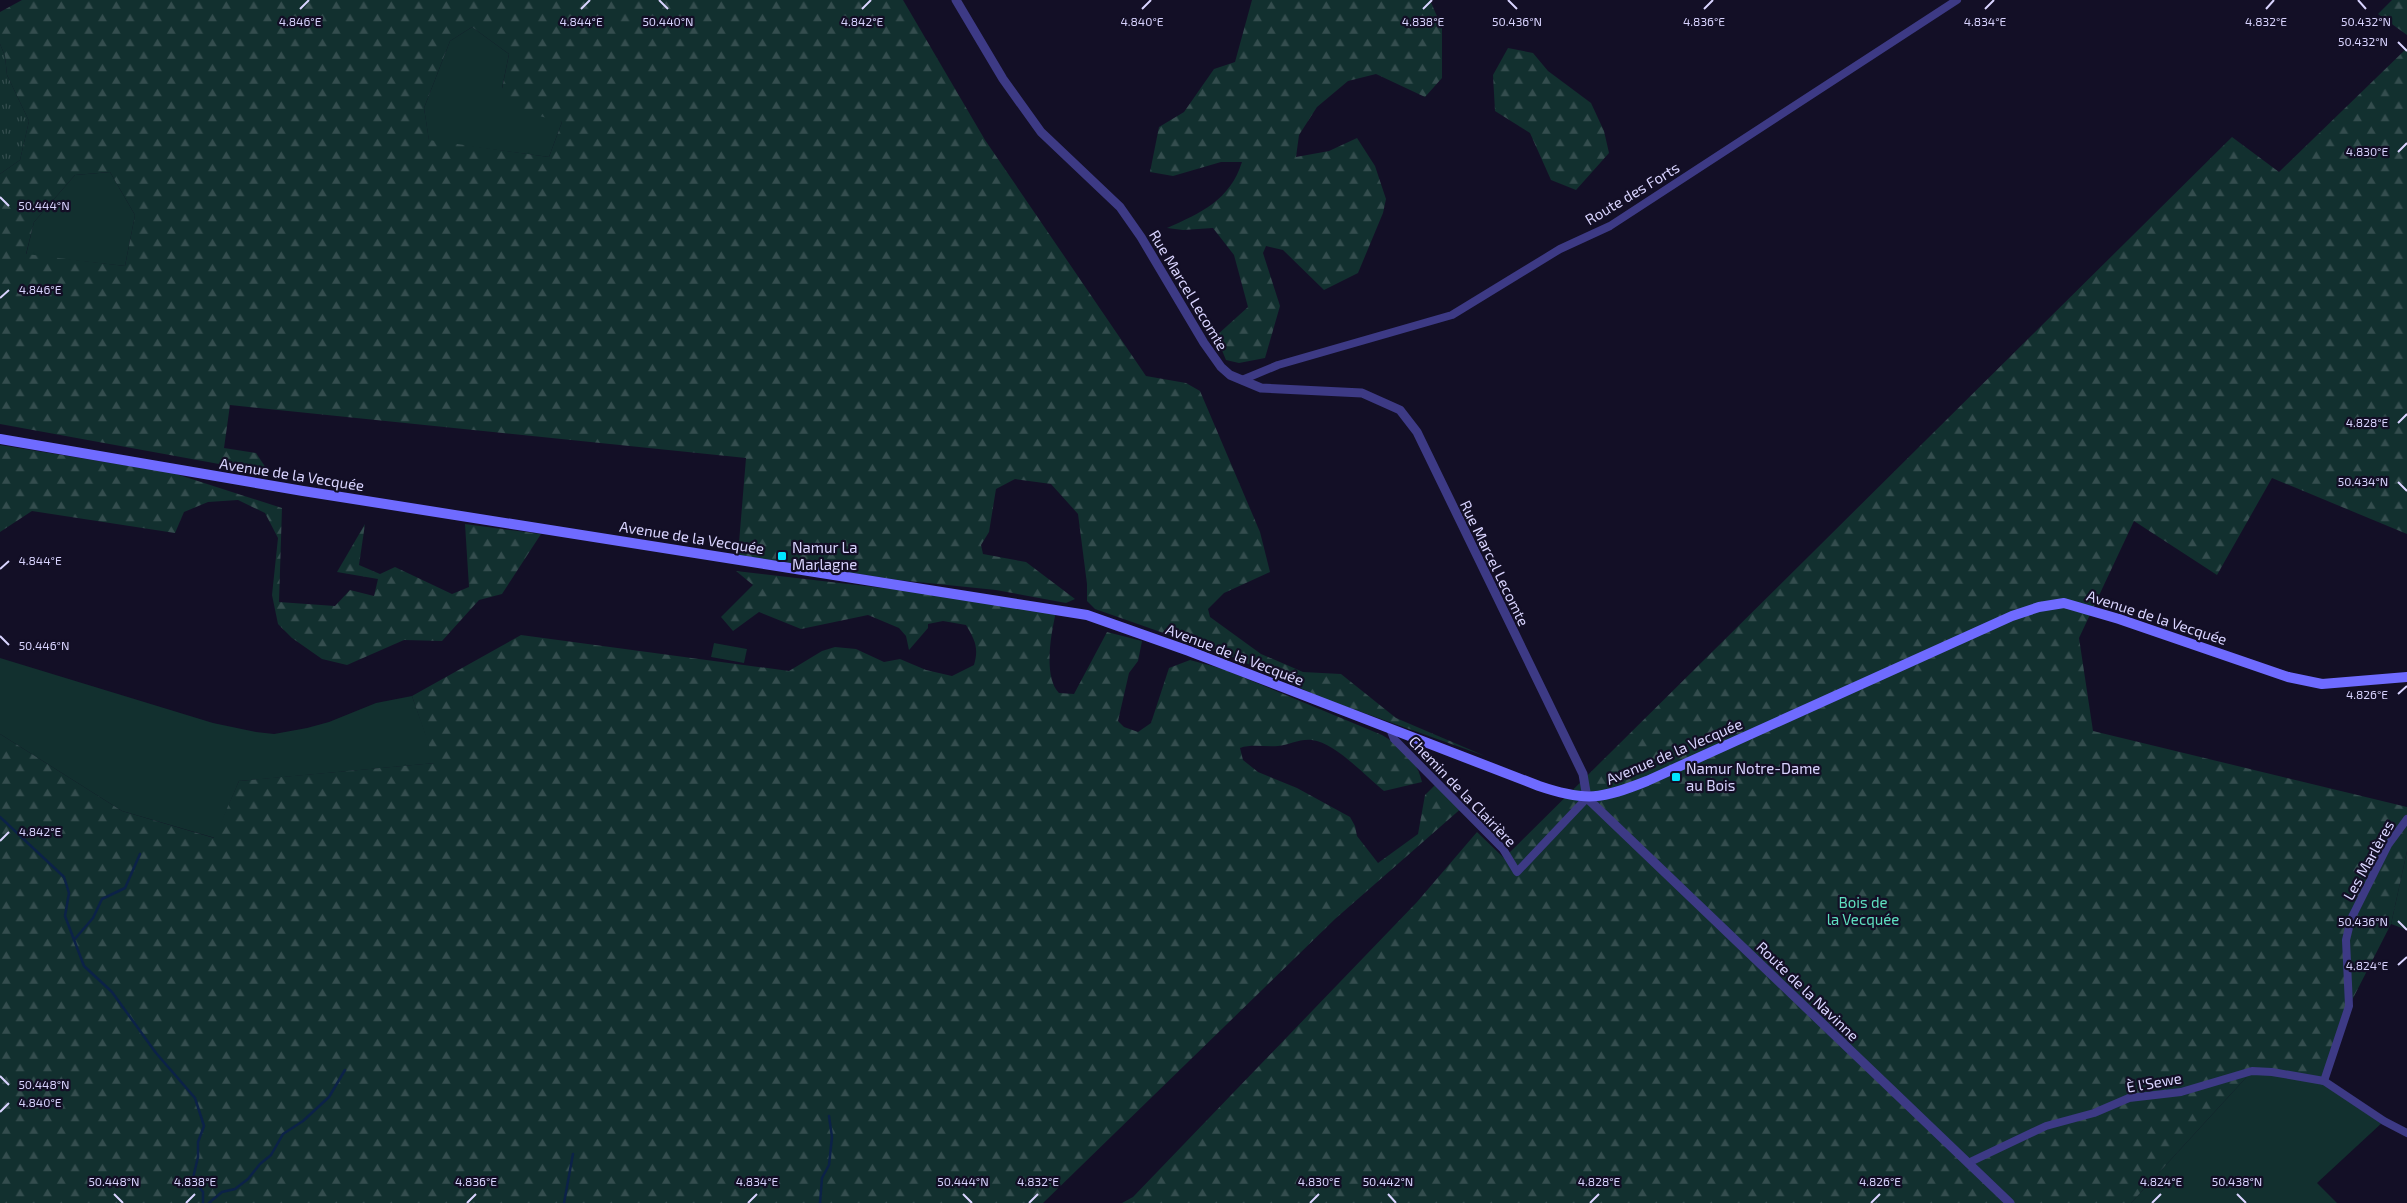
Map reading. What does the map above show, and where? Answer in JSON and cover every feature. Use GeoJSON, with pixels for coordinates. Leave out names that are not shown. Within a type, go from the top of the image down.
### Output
{"type":"FeatureCollection","features":[{"type":"Feature","properties":{"kind":"main road","name":"Avenue de la Vecquée"},"geometry":{"type":"LineString","coordinates":[[0,439],[313,493],[1087,616],[1189,651],[1539,786],[1560,793],[1587,798],[1606,796],[1647,781],[1978,631],[2039,607],[2064,604],[2087,608],[2288,677],[2322,684],[2407,677]]}},
{"type":"Feature","properties":{"kind":"street","name":"Rue Marcel Lecomte"},"geometry":{"type":"LineString","coordinates":[[956,0],[1024,110],[1041,132],[1120,206],[1221,367],[1230,375],[1261,388],[1362,393],[1400,410],[1418,432],[1581,771],[1587,798]]}},
{"type":"Feature","properties":{"kind":"street","name":"Route des Forts"},"geometry":{"type":"LineString","coordinates":[[1242,380],[1278,365],[1452,315],[1560,248],[1610,226],[1957,0]]}},
{"type":"Feature","properties":{"kind":"street","name":"Chemin de la Clairière"},"geometry":{"type":"LineString","coordinates":[[1390,729],[1394,738],[1503,849],[1517,872],[1587,798]]}},
{"type":"Feature","properties":{"kind":"street","name":"Route de la Navinne"},"geometry":{"type":"LineString","coordinates":[[1587,798],[2010,1203]]}},
{"type":"Feature","properties":{"kind":"street","name":"Les Marlères"},"geometry":{"type":"LineString","coordinates":[[2324,1081],[2348,1006],[2346,940],[2351,919],[2388,845],[2407,819]]}},
{"type":"Feature","properties":{"kind":"street","name":"È l'Sewe"},"geometry":{"type":"LineString","coordinates":[[1968,1163],[2046,1126],[2094,1113],[2129,1098],[2181,1092],[2252,1071],[2272,1072],[2324,1081]]}},
{"type":"Feature","properties":{"kind":"street"},"geometry":{"type":"LineString","coordinates":[[2324,1081],[2384,1122],[2407,1133]]}},
{"type":"Feature","properties":{"kind":"green space"},"geometry":{"type":"Polygon","coordinates":[[[22,0],[903,0],[985,140],[1146,376],[1186,383],[1200,391],[1260,532],[1270,572],[1224,593],[1208,609],[1210,617],[1261,654],[1303,672],[1341,674],[1396,718],[1485,756],[1322,698],[1235,658],[1095,609],[1087,601],[1087,584],[1078,514],[1051,484],[1015,479],[996,489],[989,532],[981,545],[983,554],[1026,562],[1075,599],[1066,603],[996,590],[898,580],[738,555],[746,458],[230,405],[224,448],[256,453],[266,468],[257,475],[230,466],[0,424],[0,174],[20,160],[29,121],[7,75],[5,56],[0,44],[0,12],[22,0]],[[472,27],[450,41],[424,108],[429,140],[549,157],[562,122],[513,109],[502,89],[509,54],[472,27]],[[110,172],[75,175],[34,222],[26,254],[125,266],[135,215],[110,172]]]}},
{"type":"Feature","properties":{"kind":"green space"},"geometry":{"type":"Polygon","coordinates":[[[1252,0],[1430,0],[1442,28],[1442,78],[1425,97],[1376,74],[1348,81],[1317,107],[1299,135],[1296,157],[1329,151],[1357,138],[1375,166],[1386,199],[1383,213],[1358,273],[1324,290],[1283,250],[1266,246],[1263,253],[1280,306],[1265,358],[1239,363],[1226,360],[1216,336],[1248,307],[1234,255],[1213,228],[1183,230],[1167,228],[1203,211],[1213,204],[1230,186],[1242,162],[1221,162],[1173,176],[1150,172],[1159,127],[1184,112],[1214,69],[1235,62],[1252,0]]]}},
{"type":"Feature","properties":{"kind":"green space"},"geometry":{"type":"Polygon","coordinates":[[[2392,0],[2407,0],[2407,35],[2378,14],[2392,0]]]}},
{"type":"Feature","properties":{"kind":"green space"},"geometry":{"type":"Polygon","coordinates":[[[472,27],[509,54],[502,88],[562,122],[549,157],[429,141],[424,108],[450,41],[472,27]]]}},
{"type":"Feature","properties":{"kind":"green space"},"geometry":{"type":"Polygon","coordinates":[[[0,44],[5,56],[7,75],[29,121],[20,160],[0,174],[0,44]]]}},
{"type":"Feature","properties":{"kind":"green space"},"geometry":{"type":"Polygon","coordinates":[[[1508,48],[1533,53],[1548,71],[1591,103],[1604,131],[1609,153],[1576,190],[1551,180],[1530,133],[1495,111],[1493,75],[1508,48]]]}},
{"type":"Feature","properties":{"kind":"green space","name":"Bois de la Vecquée"},"geometry":{"type":"Polygon","coordinates":[[[2407,48],[2407,534],[2272,478],[2217,575],[2134,521],[2079,638],[2093,731],[2407,807],[2407,851],[2391,924],[2349,1006],[2324,1081],[2252,1071],[2131,1203],[1122,1203],[1133,1197],[1417,902],[1477,832],[1504,858],[2232,137],[2279,172],[2407,48]]]}},
{"type":"Feature","properties":{"kind":"green space"},"geometry":{"type":"Polygon","coordinates":[[[110,172],[135,215],[125,266],[26,255],[34,222],[75,175],[110,172]]]}},
{"type":"Feature","properties":{"kind":"green space"},"geometry":{"type":"Polygon","coordinates":[[[0,445],[173,473],[282,508],[279,602],[335,606],[350,590],[374,596],[378,579],[337,572],[365,524],[359,565],[380,574],[395,567],[452,594],[469,587],[465,524],[541,534],[502,594],[479,600],[442,641],[404,640],[347,665],[322,659],[292,638],[278,624],[272,595],[278,538],[265,513],[238,500],[208,502],[184,512],[175,533],[32,511],[0,532],[0,445]]]}},
{"type":"Feature","properties":{"kind":"green space"},"geometry":{"type":"Polygon","coordinates":[[[736,571],[917,592],[1056,612],[1052,631],[1050,666],[1054,686],[1059,693],[1074,694],[1107,632],[1142,641],[1138,661],[1129,673],[1118,721],[1124,727],[1138,732],[1151,723],[1169,668],[1190,660],[1223,669],[1382,735],[1407,754],[1420,774],[1422,782],[1384,791],[1331,747],[1312,740],[1278,746],[1240,748],[1243,760],[1258,772],[1297,788],[1350,817],[1355,826],[1357,836],[1378,863],[1418,834],[1425,795],[1437,783],[1464,806],[1335,919],[1043,1203],[0,1203],[0,734],[122,811],[214,838],[239,781],[435,763],[412,696],[521,635],[789,671],[822,651],[835,647],[856,649],[884,662],[900,659],[926,670],[952,676],[974,665],[975,644],[966,625],[943,621],[928,624],[928,628],[909,650],[906,636],[899,628],[868,615],[801,629],[759,612],[733,631],[721,617],[753,585],[736,571]]]}},
{"type":"Feature","properties":{"kind":"green space"},"geometry":{"type":"Polygon","coordinates":[[[714,643],[747,649],[744,663],[711,657],[714,643]]]}},
{"type":"Feature","properties":{"kind":"green space"},"geometry":{"type":"Polygon","coordinates":[[[0,658],[213,723],[274,734],[329,722],[376,703],[412,696],[436,763],[239,781],[215,838],[122,811],[0,734],[0,658]]]}},
{"type":"Feature","properties":{"kind":"green space"},"geometry":{"type":"Polygon","coordinates":[[[2407,851],[2407,930],[2391,924],[2407,851]]]}},
{"type":"Feature","properties":{"kind":"green space"},"geometry":{"type":"Polygon","coordinates":[[[2252,1071],[2324,1081],[2384,1121],[2317,1183],[2337,1203],[2131,1203],[2252,1071]]]}},
{"type":"Feature","properties":{"kind":"waterway"},"geometry":{"type":"LineString","coordinates":[[0,817],[64,877],[69,893],[65,916],[84,966],[112,992],[156,1053],[195,1098],[204,1126],[198,1142],[198,1157],[193,1178],[203,1192],[203,1203]]}},
{"type":"Feature","properties":{"kind":"waterway"},"geometry":{"type":"LineString","coordinates":[[74,940],[93,918],[102,899],[125,888],[140,854]]}},
{"type":"Feature","properties":{"kind":"waterway"},"geometry":{"type":"LineString","coordinates":[[209,1203],[222,1192],[235,1189],[248,1179],[260,1164],[271,1155],[283,1134],[303,1121],[329,1097],[345,1070]]}},
{"type":"Feature","properties":{"kind":"waterway"},"geometry":{"type":"LineString","coordinates":[[820,1203],[822,1178],[829,1165],[832,1137],[829,1116]]}},
{"type":"Feature","properties":{"kind":"waterway"},"geometry":{"type":"LineString","coordinates":[[564,1203],[573,1154]]}},
{"type":"Feature","properties":{"kind":"place","name":"Namur La Marlagne"},"geometry":{"type":"Point","coordinates":[782,556]}},
{"type":"Feature","properties":{"kind":"place","name":"Namur Notre-Dame au Bois"},"geometry":{"type":"Point","coordinates":[1676,777]}}]}
